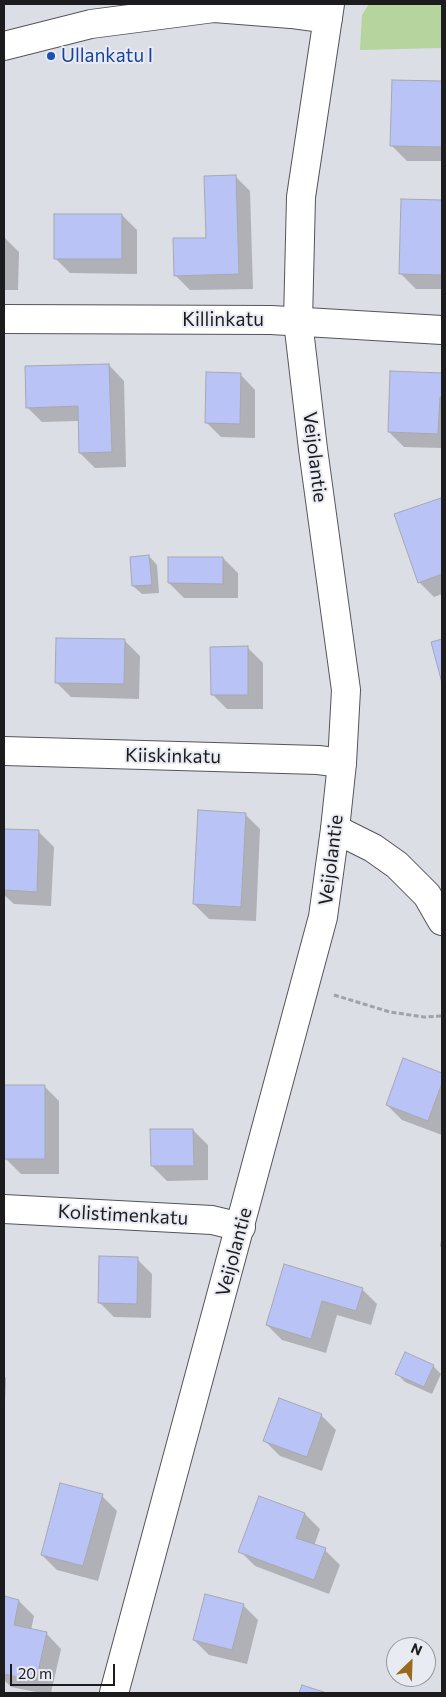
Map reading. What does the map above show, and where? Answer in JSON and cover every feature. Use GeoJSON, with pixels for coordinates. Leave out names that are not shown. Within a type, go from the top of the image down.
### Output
{"type":"FeatureCollection","features":[{"type":"Feature","properties":{"kind":"street"},"geometry":{"type":"LineString","coordinates":[[4,46],[91,24],[214,8],[291,14],[329,12]]}},
{"type":"Feature","properties":{"kind":"street","name":"Veijolantie"},"geometry":{"type":"LineString","coordinates":[[114,1693],[324,917],[342,763],[346,690],[313,449],[298,321],[301,196],[329,12]]}},
{"type":"Feature","properties":{"kind":"street","name":"Killinkatu"},"geometry":{"type":"LineString","coordinates":[[4,319],[298,321],[442,330]]}},
{"type":"Feature","properties":{"kind":"street","name":"Kiiskinkatu"},"geometry":{"type":"LineString","coordinates":[[4,751],[318,760],[342,763]]}},
{"type":"Feature","properties":{"kind":"street"},"geometry":{"type":"LineString","coordinates":[[335,829],[373,848],[397,865],[427,895],[442,921]]}},
{"type":"Feature","properties":{"kind":"street","name":"Kolistimenkatu"},"geometry":{"type":"LineString","coordinates":[[4,1208],[212,1220],[241,1227]]}},
{"type":"Feature","properties":{"kind":"path"},"geometry":{"type":"LineString","coordinates":[[305,987],[390,1012],[424,1018],[442,1016]]}},
{"type":"Feature","properties":{"kind":"green space"},"geometry":{"type":"Polygon","coordinates":[[[369,4],[442,4],[442,48],[360,50],[362,15],[369,4]]]}},
{"type":"Feature","properties":{"kind":"building"},"geometry":{"type":"Polygon","coordinates":[[[392,80],[442,81],[442,147],[390,146],[392,80]]]}},
{"type":"Feature","properties":{"kind":"building"},"geometry":{"type":"Polygon","coordinates":[[[236,175],[239,274],[174,276],[173,238],[206,238],[204,176],[236,175]]]}},
{"type":"Feature","properties":{"kind":"building"},"geometry":{"type":"Polygon","coordinates":[[[401,199],[442,200],[442,275],[399,274],[401,199]]]}},
{"type":"Feature","properties":{"kind":"building"},"geometry":{"type":"Polygon","coordinates":[[[54,214],[122,214],[122,259],[54,259],[54,214]]]}},
{"type":"Feature","properties":{"kind":"building"},"geometry":{"type":"Polygon","coordinates":[[[109,364],[112,452],[79,453],[78,406],[26,408],[25,366],[109,364]]]}},
{"type":"Feature","properties":{"kind":"building"},"geometry":{"type":"Polygon","coordinates":[[[390,371],[442,373],[442,398],[440,397],[438,434],[388,432],[390,371]]]}},
{"type":"Feature","properties":{"kind":"building"},"geometry":{"type":"Polygon","coordinates":[[[206,372],[241,373],[240,424],[205,423],[206,372]]]}},
{"type":"Feature","properties":{"kind":"building"},"geometry":{"type":"Polygon","coordinates":[[[441,498],[442,574],[418,583],[394,514],[441,498]]]}},
{"type":"Feature","properties":{"kind":"building"},"geometry":{"type":"Polygon","coordinates":[[[149,555],[152,585],[132,586],[130,557],[149,555]]]}},
{"type":"Feature","properties":{"kind":"building"},"geometry":{"type":"Polygon","coordinates":[[[168,557],[223,557],[223,584],[168,583],[168,557]]]}},
{"type":"Feature","properties":{"kind":"building"},"geometry":{"type":"Polygon","coordinates":[[[56,638],[125,639],[124,684],[55,683],[56,638]]]}},
{"type":"Feature","properties":{"kind":"building"},"geometry":{"type":"Polygon","coordinates":[[[442,639],[442,683],[431,642],[442,639]]]}},
{"type":"Feature","properties":{"kind":"building"},"geometry":{"type":"Polygon","coordinates":[[[248,646],[248,695],[211,695],[210,647],[248,646]]]}},
{"type":"Feature","properties":{"kind":"building"},"geometry":{"type":"Polygon","coordinates":[[[198,810],[246,813],[241,907],[193,904],[198,810]]]}},
{"type":"Feature","properties":{"kind":"building"},"geometry":{"type":"Polygon","coordinates":[[[4,829],[39,830],[37,892],[4,890],[4,829]]]}},
{"type":"Feature","properties":{"kind":"building"},"geometry":{"type":"Polygon","coordinates":[[[403,1058],[442,1073],[442,1083],[428,1121],[386,1105],[403,1058]]]}},
{"type":"Feature","properties":{"kind":"building"},"geometry":{"type":"Polygon","coordinates":[[[4,1085],[45,1085],[45,1159],[4,1159],[4,1085]]]}},
{"type":"Feature","properties":{"kind":"building"},"geometry":{"type":"Polygon","coordinates":[[[150,1129],[193,1129],[194,1166],[151,1166],[150,1129]]]}},
{"type":"Feature","properties":{"kind":"building"},"geometry":{"type":"Polygon","coordinates":[[[99,1256],[138,1257],[137,1304],[98,1303],[99,1256]]]}},
{"type":"Feature","properties":{"kind":"building"},"geometry":{"type":"Polygon","coordinates":[[[284,1264],[363,1288],[356,1311],[322,1301],[311,1339],[266,1325],[284,1264]]]}},
{"type":"Feature","properties":{"kind":"building"},"geometry":{"type":"Polygon","coordinates":[[[405,1352],[434,1365],[424,1387],[395,1374],[405,1352]]]}},
{"type":"Feature","properties":{"kind":"building"},"geometry":{"type":"Polygon","coordinates":[[[279,1398],[322,1414],[307,1457],[263,1441],[279,1398]]]}},
{"type":"Feature","properties":{"kind":"building"},"geometry":{"type":"Polygon","coordinates":[[[60,1483],[103,1494],[83,1566],[41,1555],[60,1483]]]}},
{"type":"Feature","properties":{"kind":"building"},"geometry":{"type":"Polygon","coordinates":[[[259,1496],[305,1513],[296,1538],[326,1548],[314,1580],[238,1552],[259,1496]]]}},
{"type":"Feature","properties":{"kind":"building"},"geometry":{"type":"Polygon","coordinates":[[[205,1594],[244,1604],[232,1650],[193,1640],[205,1594]]]}},
{"type":"Feature","properties":{"kind":"building"},"geometry":{"type":"Polygon","coordinates":[[[4,1596],[19,1600],[14,1625],[47,1632],[36,1681],[4,1674],[4,1596]]]}},
{"type":"Feature","properties":{"kind":"building"},"geometry":{"type":"Polygon","coordinates":[[[302,1685],[327,1693],[299,1693],[302,1685]]]}},
{"type":"Feature","properties":{"kind":"place","name":"Ullankatu I"},"geometry":{"type":"Point","coordinates":[51,56]}}]}
